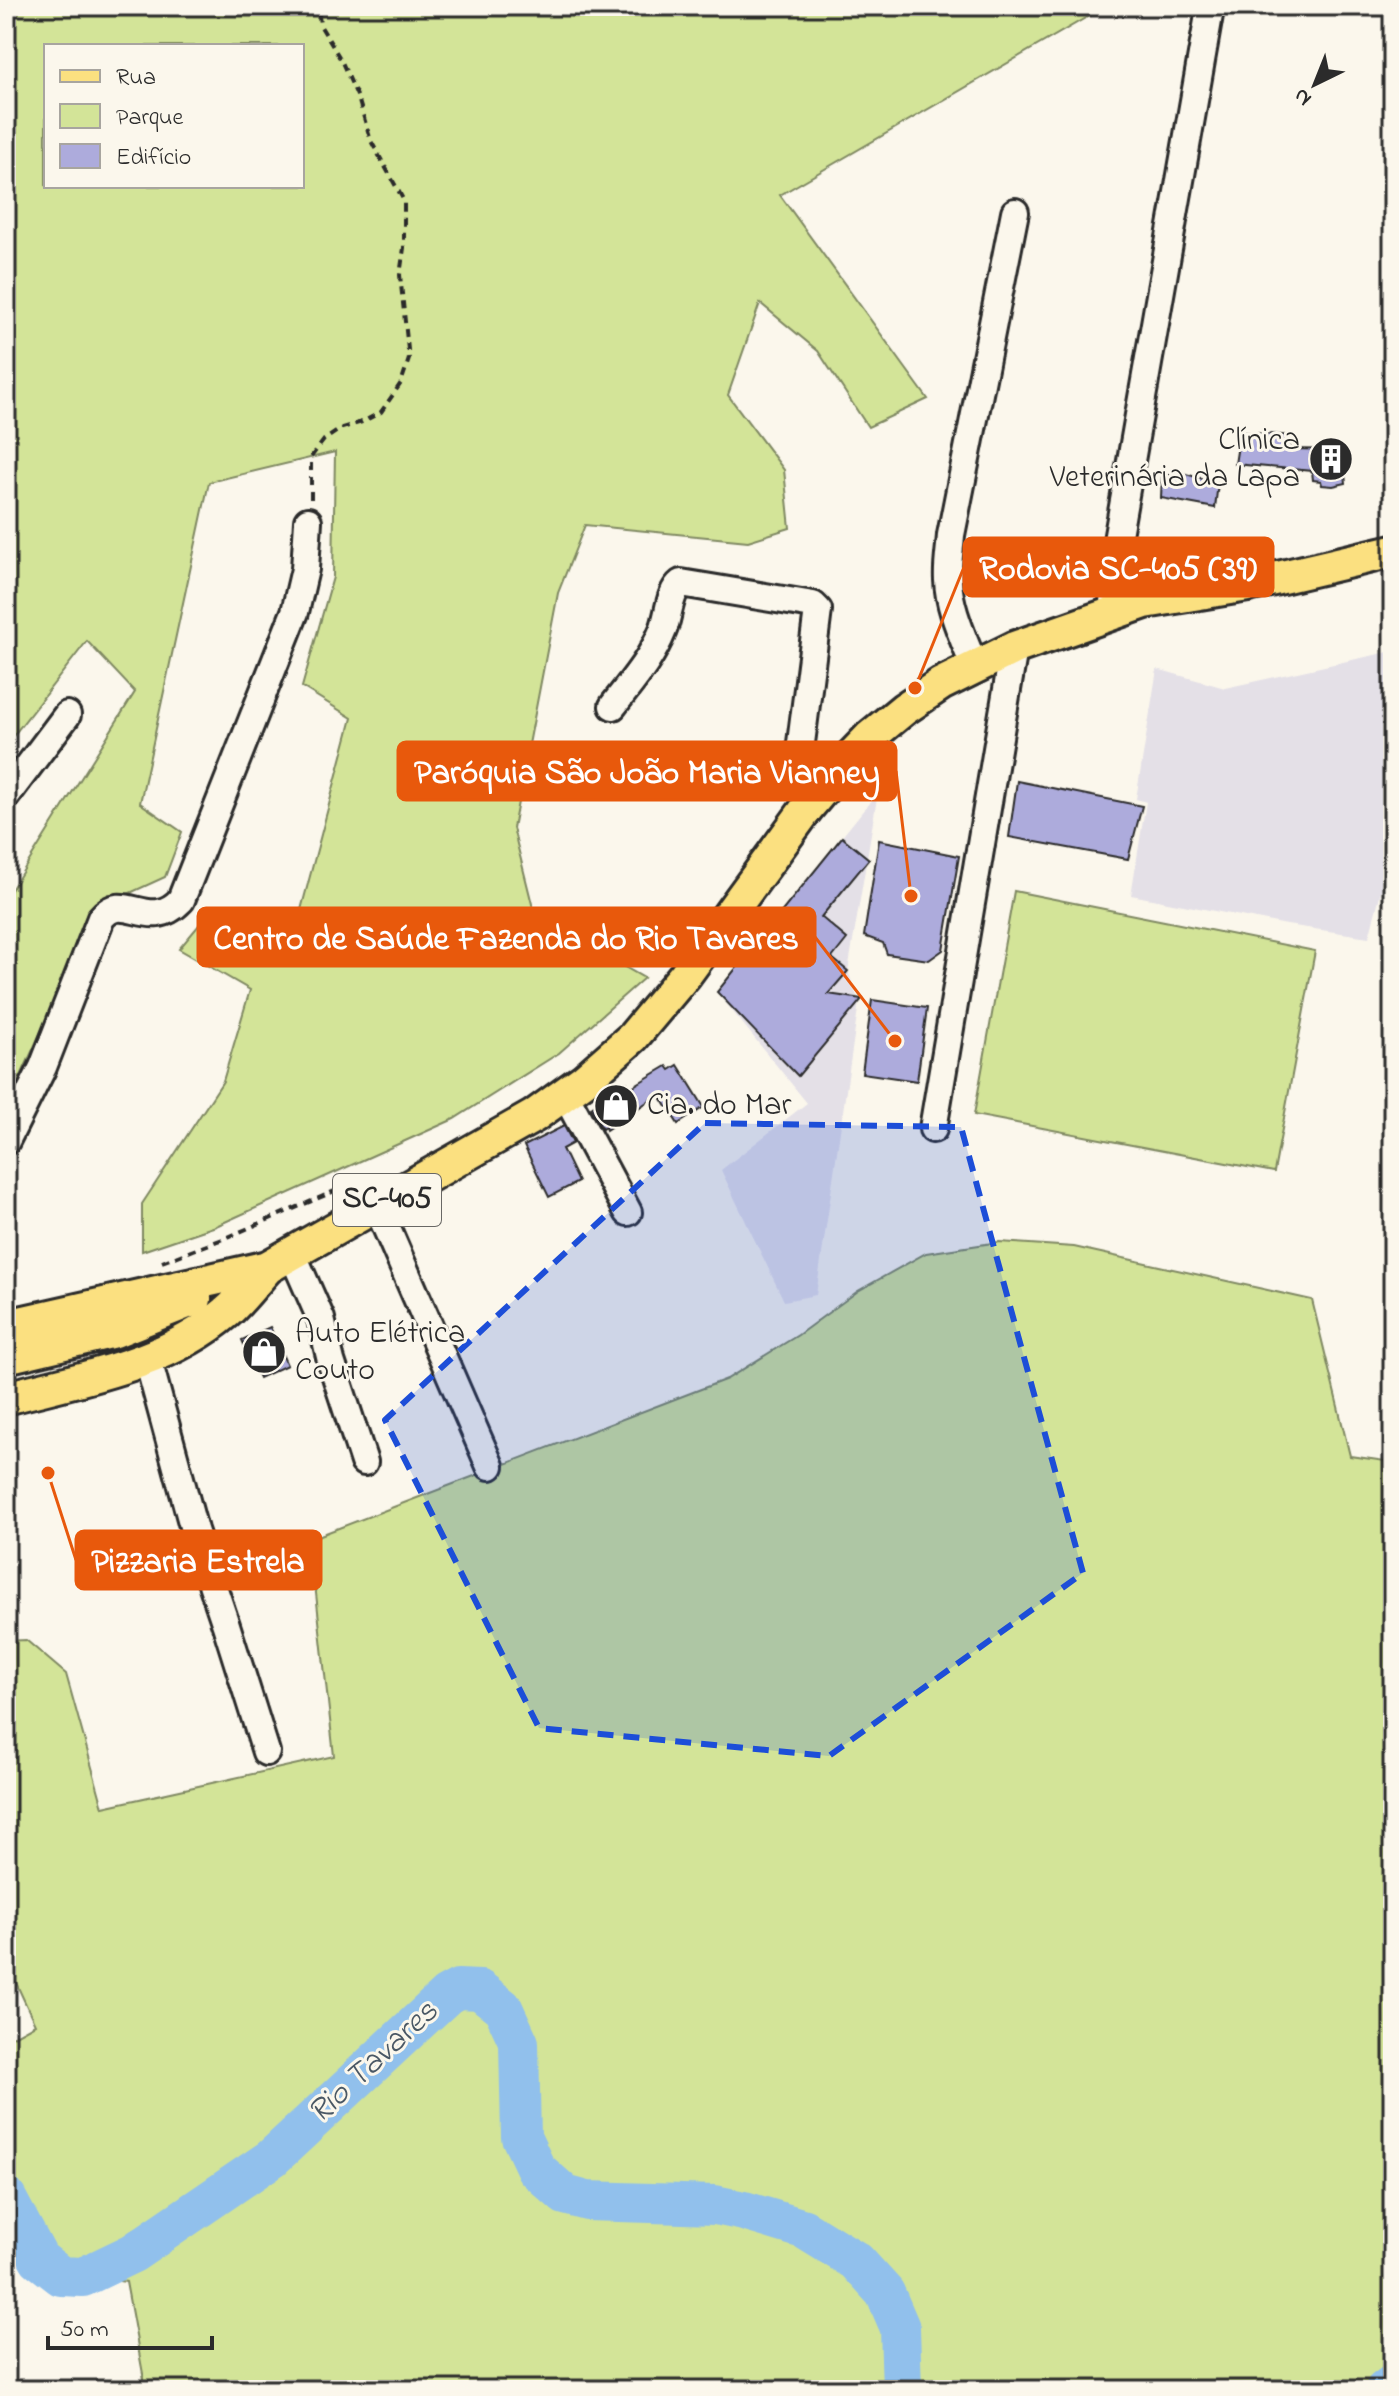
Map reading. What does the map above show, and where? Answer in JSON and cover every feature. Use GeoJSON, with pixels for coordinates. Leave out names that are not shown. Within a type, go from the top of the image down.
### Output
{"type":"FeatureCollection","features":[{"type":"Feature","properties":{"kind":"main road","name":"SC-405"},"geometry":{"type":"LineString","coordinates":[[1248,585],[1393,529]]}},
{"type":"Feature","properties":{"kind":"main road","name":"SC-405"},"geometry":{"type":"LineString","coordinates":[[6,1357],[115,1331],[229,1286],[377,1206],[534,1116],[565,1094],[633,1037],[658,1009],[807,808],[870,737],[941,684],[1014,648],[1145,602],[1248,585],[1393,551]]}},
{"type":"Feature","properties":{"kind":"main road","name":"SC-405"},"geometry":{"type":"LineString","coordinates":[[6,1398],[148,1360],[190,1338],[227,1312],[280,1260]]}},
{"type":"Feature","properties":{"kind":"main road"},"geometry":{"type":"LineString","coordinates":[[6,1326],[280,1260]]}},
{"type":"Feature","properties":{"kind":"street"},"geometry":{"type":"LineString","coordinates":[[1113,613],[1114,558],[1209,15]]}},
{"type":"Feature","properties":{"kind":"street"},"geometry":{"type":"LineString","coordinates":[[974,666],[954,610],[948,582],[948,563],[1015,212]]}},
{"type":"Feature","properties":{"kind":"street"},"geometry":{"type":"LineString","coordinates":[[6,1141],[43,1067],[101,918],[108,909],[117,906],[163,914],[181,900],[295,612],[305,569],[308,521]]}},
{"type":"Feature","properties":{"kind":"street"},"geometry":{"type":"LineString","coordinates":[[613,706],[654,653],[669,616],[674,588],[681,583],[813,605],[818,610],[800,751],[807,808]]}},
{"type":"Feature","properties":{"kind":"street"},"geometry":{"type":"LineString","coordinates":[[933,1129],[1014,648]]}},
{"type":"Feature","properties":{"kind":"street"},"geometry":{"type":"LineString","coordinates":[[6,796],[67,715]]}},
{"type":"Feature","properties":{"kind":"street"},"geometry":{"type":"LineString","coordinates":[[565,1094],[628,1212]]}},
{"type":"Feature","properties":{"kind":"street"},"geometry":{"type":"LineString","coordinates":[[377,1206],[490,1466]]}},
{"type":"Feature","properties":{"kind":"street"},"geometry":{"type":"LineString","coordinates":[[280,1260],[321,1319],[331,1361],[364,1462]]}},
{"type":"Feature","properties":{"kind":"street"},"geometry":{"type":"LineString","coordinates":[[148,1360],[194,1530],[266,1752]]}},
{"type":"Feature","properties":{"kind":"path"},"geometry":{"type":"LineString","coordinates":[[308,521],[311,457],[324,440],[342,428],[381,412],[401,383],[409,359],[400,275],[404,248],[404,201],[371,141],[358,98],[341,60],[320,25],[318,6]]}},
{"type":"Feature","properties":{"kind":"path"},"geometry":{"type":"LineString","coordinates":[[155,1264],[228,1237],[385,1170]]}},
{"type":"Feature","properties":{"kind":"highlighted area"},"geometry":{"type":"Polygon","coordinates":[[[705,1123],[961,1127],[1083,1573],[829,1756],[539,1728],[385,1420],[705,1123]]]}},
{"type":"Feature","properties":{"kind":"shaded area"},"geometry":{"type":"Polygon","coordinates":[[[1393,651],[1393,846],[1369,937],[1287,925],[1131,895],[1146,802],[1136,799],[1157,669],[1225,688],[1393,651]]]}},
{"type":"Feature","properties":{"kind":"shaded area"},"geometry":{"type":"Polygon","coordinates":[[[878,792],[848,971],[859,1002],[816,1295],[784,1301],[721,1170],[807,1103],[717,992],[878,792]]]}},
{"type":"Feature","properties":{"kind":"green space"},"geometry":{"type":"Polygon","coordinates":[[[6,6],[1106,6],[780,195],[928,399],[868,427],[818,351],[760,303],[728,395],[784,470],[790,528],[748,541],[585,525],[558,593],[513,828],[535,916],[644,978],[559,1053],[454,1119],[216,1226],[142,1251],[142,1204],[223,1081],[250,990],[179,949],[209,913],[297,925],[352,718],[302,687],[333,577],[335,452],[209,482],[140,803],[182,832],[165,877],[97,908],[6,1109],[6,898],[135,692],[87,641],[6,745],[6,6]]]}},
{"type":"Feature","properties":{"kind":"green space"},"geometry":{"type":"Polygon","coordinates":[[[1014,891],[1315,951],[1274,1172],[974,1115],[1014,891]]]}},
{"type":"Feature","properties":{"kind":"green space"},"geometry":{"type":"Polygon","coordinates":[[[999,1242],[1074,1247],[1312,1300],[1350,1456],[1393,1462],[1393,2390],[146,2390],[126,2282],[28,2268],[6,2216],[6,2040],[35,2024],[6,1961],[6,1641],[26,1640],[66,1674],[103,1807],[334,1756],[310,1539],[727,1379],[798,1335],[858,1291],[926,1253],[999,1242]]]}},
{"type":"Feature","properties":{"kind":"building"},"geometry":{"type":"Polygon","coordinates":[[[1240,432],[1292,436],[1291,449],[1342,450],[1346,483],[1322,485],[1321,481],[1313,480],[1312,471],[1235,464],[1240,432]]]}},
{"type":"Feature","properties":{"kind":"building"},"geometry":{"type":"Polygon","coordinates":[[[1175,471],[1218,483],[1215,508],[1161,498],[1162,475],[1175,475],[1175,471]]]}},
{"type":"Feature","properties":{"kind":"building"},"geometry":{"type":"Polygon","coordinates":[[[1017,781],[1142,806],[1128,859],[1009,837],[1017,781]]]}},
{"type":"Feature","properties":{"kind":"building"},"geometry":{"type":"Polygon","coordinates":[[[842,837],[869,859],[821,917],[847,939],[832,958],[848,971],[828,994],[862,999],[798,1076],[717,992],[842,837]]]}},
{"type":"Feature","properties":{"kind":"building"},"geometry":{"type":"Polygon","coordinates":[[[879,840],[959,856],[943,950],[929,960],[887,954],[883,943],[864,936],[879,840]]]}},
{"type":"Feature","properties":{"kind":"building"},"geometry":{"type":"Polygon","coordinates":[[[872,1000],[927,1008],[917,1081],[862,1073],[872,1000]]]}},
{"type":"Feature","properties":{"kind":"building"},"geometry":{"type":"Polygon","coordinates":[[[678,1065],[704,1107],[678,1124],[659,1094],[606,1130],[605,1127],[602,1129],[591,1107],[627,1083],[630,1088],[667,1066],[670,1070],[678,1065]]]}},
{"type":"Feature","properties":{"kind":"building"},"geometry":{"type":"Polygon","coordinates":[[[564,1126],[573,1143],[562,1149],[578,1182],[549,1197],[524,1146],[564,1126]]]}},
{"type":"Feature","properties":{"kind":"building","name":"Auto Elétrica Couto"},"geometry":{"type":"Polygon","coordinates":[[[270,1327],[287,1365],[259,1378],[242,1340],[270,1327]]]}},
{"type":"Feature","properties":{"kind":"waterway","name":"Rio Tavares"},"geometry":{"type":"LineString","coordinates":[[6,2197],[39,2259],[61,2276],[83,2277],[133,2253],[272,2158],[447,1995],[458,1989],[480,1990],[503,2008],[519,2043],[521,2137],[536,2169],[565,2195],[587,2201],[715,2205],[804,2229],[856,2261],[885,2293],[900,2328],[902,2390]]}},
{"type":"Feature","properties":{"kind":"waterway","name":"Rio Tavares"},"geometry":{"type":"LineString","coordinates":[[1385,2390],[1393,2384]]}},
{"type":"Feature","properties":{"kind":"place","name":"Clínica Veterinária da Lapa"},"geometry":{"type":"Point","coordinates":[1331,459]}},
{"type":"Feature","properties":{"kind":"place","name":"Rodovia SC-405 (39)"},"geometry":{"type":"Point","coordinates":[915,688]}},
{"type":"Feature","properties":{"kind":"place","name":"Paróquia São João Maria Vianney"},"geometry":{"type":"Point","coordinates":[911,896]}},
{"type":"Feature","properties":{"kind":"place","name":"Centro de Saúde Fazenda do Rio Tavares"},"geometry":{"type":"Point","coordinates":[895,1041]}},
{"type":"Feature","properties":{"kind":"place","name":"Cia. do Mar"},"geometry":{"type":"Point","coordinates":[616,1106]}},
{"type":"Feature","properties":{"kind":"place","name":"Auto Elétrica Couto"},"geometry":{"type":"Point","coordinates":[264,1352]}},
{"type":"Feature","properties":{"kind":"place","name":"Pizzaria Estrela"},"geometry":{"type":"Point","coordinates":[48,1473]}}]}
